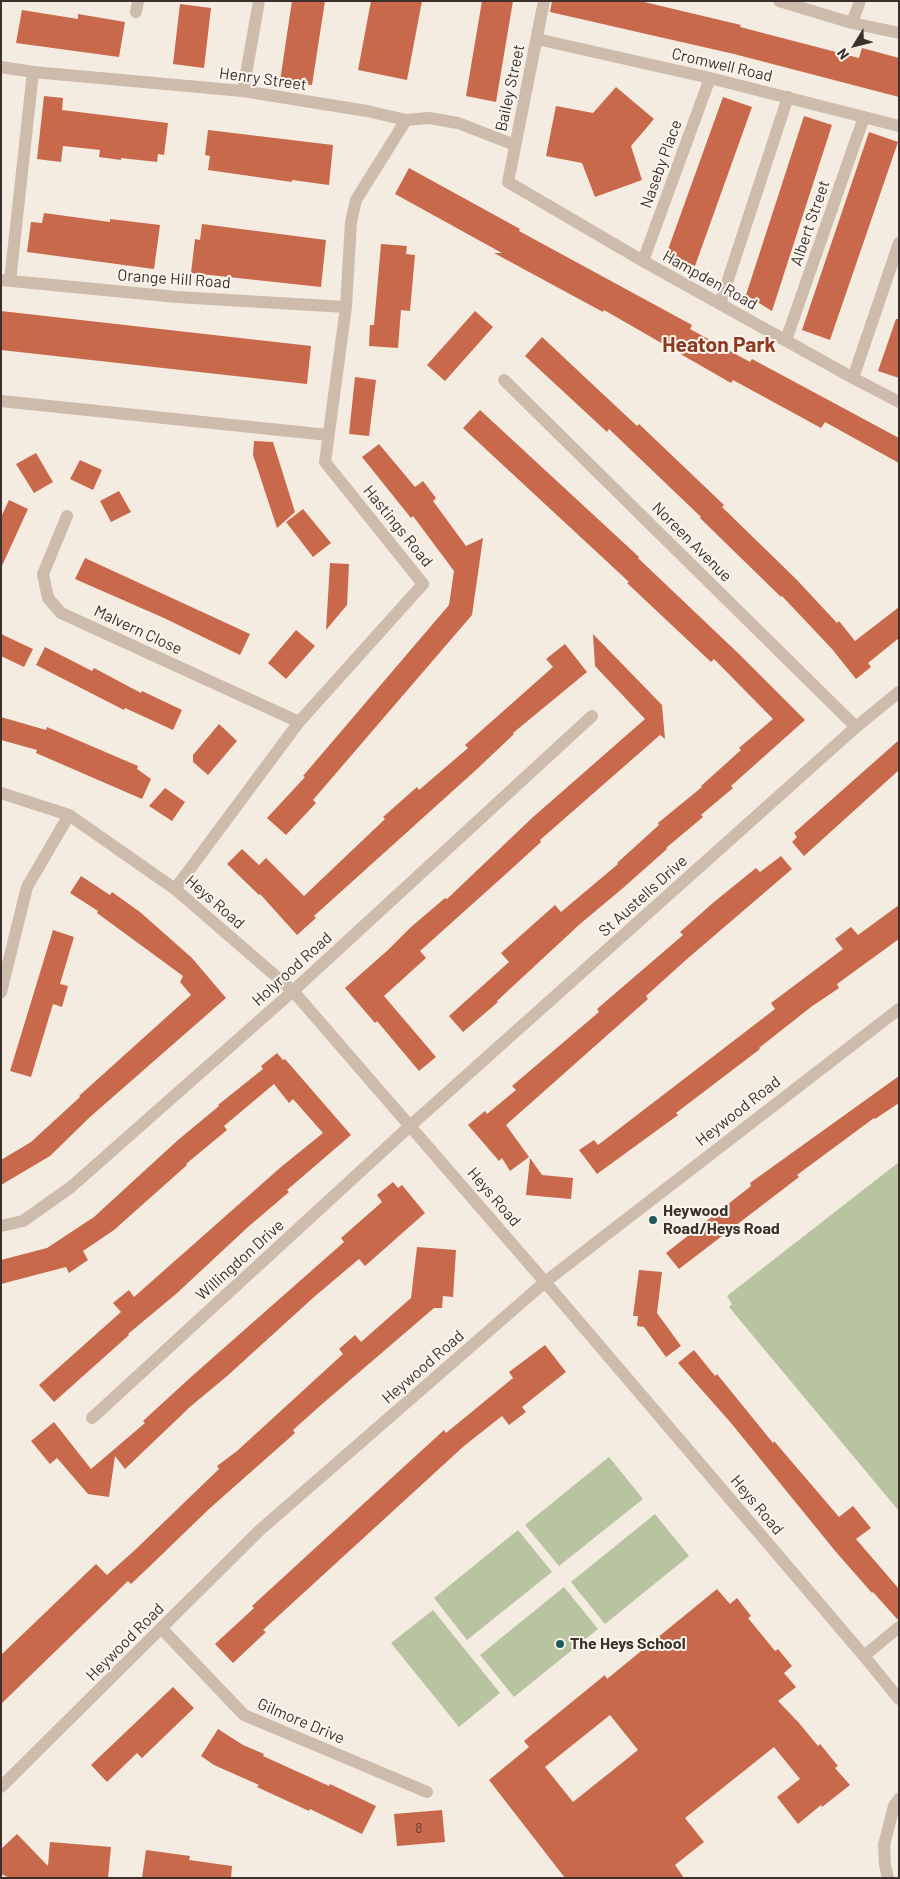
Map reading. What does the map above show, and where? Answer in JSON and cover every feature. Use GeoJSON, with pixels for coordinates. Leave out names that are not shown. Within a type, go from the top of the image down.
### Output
{"type":"FeatureCollection","features":[{"type":"Feature","properties":{"kind":"street"},"geometry":{"type":"LineString","coordinates":[[243,92],[259,1]]}},
{"type":"Feature","properties":{"kind":"street","name":"Bailey Street"},"geometry":{"type":"LineString","coordinates":[[508,182],[544,1]]}},
{"type":"Feature","properties":{"kind":"street"},"geometry":{"type":"LineString","coordinates":[[779,1],[852,23],[899,33]]}},
{"type":"Feature","properties":{"kind":"street"},"geometry":{"type":"LineString","coordinates":[[852,23],[860,1]]}},
{"type":"Feature","properties":{"kind":"street","name":"Cromwell Road"},"geometry":{"type":"LineString","coordinates":[[537,39],[710,78],[899,126]]}},
{"type":"Feature","properties":{"kind":"street","name":"Henry Street"},"geometry":{"type":"LineString","coordinates":[[1,67],[33,72],[243,92],[367,111],[406,120],[429,118],[458,123],[515,145]]}},
{"type":"Feature","properties":{"kind":"street"},"geometry":{"type":"LineString","coordinates":[[5,281],[33,72]]}},
{"type":"Feature","properties":{"kind":"street","name":"Naseby Place"},"geometry":{"type":"LineString","coordinates":[[643,261],[710,78]]}},
{"type":"Feature","properties":{"kind":"street"},"geometry":{"type":"LineString","coordinates":[[720,304],[788,98]]}},
{"type":"Feature","properties":{"kind":"street","name":"Albert Street"},"geometry":{"type":"LineString","coordinates":[[786,340],[864,117]]}},
{"type":"Feature","properties":{"kind":"street","name":"Hastings Road"},"geometry":{"type":"LineString","coordinates":[[175,889],[298,722],[423,584],[325,462],[346,307],[351,222],[356,200],[406,120]]}},
{"type":"Feature","properties":{"kind":"street","name":"Hampden Road"},"geometry":{"type":"LineString","coordinates":[[508,182],[643,261],[899,402]]}},
{"type":"Feature","properties":{"kind":"street"},"geometry":{"type":"LineString","coordinates":[[853,378],[899,243]]}},
{"type":"Feature","properties":{"kind":"street","name":"Orange Hill Road"},"geometry":{"type":"LineString","coordinates":[[5,281],[177,297],[346,307]]}},
{"type":"Feature","properties":{"kind":"street","name":"Noreen Avenue"},"geometry":{"type":"LineString","coordinates":[[504,380],[856,727]]}},
{"type":"Feature","properties":{"kind":"street"},"geometry":{"type":"LineString","coordinates":[[1,401],[328,435]]}},
{"type":"Feature","properties":{"kind":"street","name":"Malvern Close"},"geometry":{"type":"LineString","coordinates":[[67,516],[44,574],[48,598],[61,613],[298,722]]}},
{"type":"Feature","properties":{"kind":"street","name":"St Austells Drive"},"geometry":{"type":"LineString","coordinates":[[410,1126],[856,727],[899,692]]}},
{"type":"Feature","properties":{"kind":"street","name":"Holyrood Road"},"geometry":{"type":"LineString","coordinates":[[1,1226],[23,1221],[71,1188],[293,991],[592,716]]}},
{"type":"Feature","properties":{"kind":"street","name":"Heys Road"},"geometry":{"type":"LineString","coordinates":[[1,793],[69,815],[175,889],[293,991],[545,1282],[899,1699]]}},
{"type":"Feature","properties":{"kind":"street"},"geometry":{"type":"LineString","coordinates":[[1,992],[27,887],[69,815]]}},
{"type":"Feature","properties":{"kind":"street","name":"Heywood Road"},"geometry":{"type":"LineString","coordinates":[[1,1787],[260,1530],[545,1282],[899,1009]]}},
{"type":"Feature","properties":{"kind":"street","name":"Willingdon Drive"},"geometry":{"type":"LineString","coordinates":[[92,1418],[410,1126]]}},
{"type":"Feature","properties":{"kind":"street"},"geometry":{"type":"LineString","coordinates":[[864,1656],[899,1627]]}},
{"type":"Feature","properties":{"kind":"street","name":"Gilmore Drive"},"geometry":{"type":"LineString","coordinates":[[162,1629],[244,1715],[427,1792]]}},
{"type":"Feature","properties":{"kind":"street"},"geometry":{"type":"LineString","coordinates":[[888,1878],[884,1845],[894,1806],[899,1799]]}},
{"type":"Feature","properties":{"kind":"green space"},"geometry":{"type":"Polygon","coordinates":[[[899,1162],[899,1511],[729,1307],[732,1304],[727,1296],[899,1162]]]}},
{"type":"Feature","properties":{"kind":"green space"},"geometry":{"type":"Polygon","coordinates":[[[609,1457],[643,1499],[559,1566],[525,1525],[609,1457]]]}},
{"type":"Feature","properties":{"kind":"green space"},"geometry":{"type":"Polygon","coordinates":[[[655,1514],[689,1556],[605,1624],[571,1582],[655,1514]]]}},
{"type":"Feature","properties":{"kind":"green space"},"geometry":{"type":"Polygon","coordinates":[[[518,1530],[552,1572],[467,1640],[434,1598],[518,1530]]]}},
{"type":"Feature","properties":{"kind":"green space"},"geometry":{"type":"Polygon","coordinates":[[[564,1587],[598,1629],[514,1697],[480,1655],[564,1587]]]}},
{"type":"Feature","properties":{"kind":"green space"},"geometry":{"type":"Polygon","coordinates":[[[433,1610],[500,1693],[459,1727],[391,1643],[433,1610]]]}},
{"type":"Feature","properties":{"kind":"building"},"geometry":{"type":"Polygon","coordinates":[[[292,1],[325,1],[312,85],[280,81],[292,1]]]}},
{"type":"Feature","properties":{"kind":"building"},"geometry":{"type":"Polygon","coordinates":[[[371,1],[422,1],[407,80],[358,70],[371,1]]]}},
{"type":"Feature","properties":{"kind":"building"},"geometry":{"type":"Polygon","coordinates":[[[482,1],[513,1],[496,102],[466,96],[482,1]]]}},
{"type":"Feature","properties":{"kind":"building"},"geometry":{"type":"Polygon","coordinates":[[[552,1],[640,1],[741,25],[740,27],[859,58],[862,48],[899,58],[899,97],[734,54],[550,12],[552,1]]]}},
{"type":"Feature","properties":{"kind":"building"},"geometry":{"type":"Polygon","coordinates":[[[180,4],[211,8],[204,68],[173,64],[180,4]]]}},
{"type":"Feature","properties":{"kind":"building"},"geometry":{"type":"Polygon","coordinates":[[[22,10],[78,19],[78,14],[125,22],[119,57],[16,43],[22,10]]]}},
{"type":"Feature","properties":{"kind":"building"},"geometry":{"type":"Polygon","coordinates":[[[616,87],[654,119],[631,146],[642,180],[595,197],[582,163],[546,156],[556,106],[593,113],[616,87]]]}},
{"type":"Feature","properties":{"kind":"building"},"geometry":{"type":"Polygon","coordinates":[[[44,96],[63,98],[62,110],[168,123],[164,155],[158,154],[157,162],[121,158],[121,160],[99,157],[100,150],[63,146],[61,162],[37,159],[44,96]]]}},
{"type":"Feature","properties":{"kind":"building"},"geometry":{"type":"Polygon","coordinates":[[[723,97],[752,107],[695,266],[666,255],[723,97]]]}},
{"type":"Feature","properties":{"kind":"building"},"geometry":{"type":"Polygon","coordinates":[[[804,116],[832,125],[772,311],[746,295],[804,116]]]}},
{"type":"Feature","properties":{"kind":"building"},"geometry":{"type":"Polygon","coordinates":[[[208,130],[333,145],[329,185],[292,180],[292,182],[208,170],[210,156],[205,155],[208,130]]]}},
{"type":"Feature","properties":{"kind":"building"},"geometry":{"type":"Polygon","coordinates":[[[869,132],[898,142],[830,340],[802,330],[869,132]]]}},
{"type":"Feature","properties":{"kind":"building"},"geometry":{"type":"Polygon","coordinates":[[[409,168],[520,229],[519,231],[692,325],[690,329],[750,362],[752,359],[899,438],[899,463],[825,422],[821,428],[733,380],[731,383],[604,310],[603,312],[494,253],[502,253],[395,194],[409,168]]]}},
{"type":"Feature","properties":{"kind":"building"},"geometry":{"type":"Polygon","coordinates":[[[44,213],[110,222],[110,219],[160,225],[154,269],[27,252],[31,222],[42,223],[44,213]]]}},
{"type":"Feature","properties":{"kind":"building"},"geometry":{"type":"Polygon","coordinates":[[[202,224],[326,240],[321,287],[191,273],[195,239],[200,240],[202,224]]]}},
{"type":"Feature","properties":{"kind":"building"},"geometry":{"type":"Polygon","coordinates":[[[381,244],[407,246],[406,254],[415,255],[410,311],[401,310],[398,348],[369,346],[370,325],[374,325],[381,244]]]}},
{"type":"Feature","properties":{"kind":"building"},"geometry":{"type":"Polygon","coordinates":[[[1,311],[311,346],[307,384],[1,350],[1,311]]]}},
{"type":"Feature","properties":{"kind":"building"},"geometry":{"type":"Polygon","coordinates":[[[475,311],[493,327],[445,381],[427,365],[475,311]]]}},
{"type":"Feature","properties":{"kind":"building"},"geometry":{"type":"Polygon","coordinates":[[[896,319],[899,319],[899,378],[878,371],[896,319]]]}},
{"type":"Feature","properties":{"kind":"building"},"geometry":{"type":"Polygon","coordinates":[[[542,337],[637,426],[639,424],[724,505],[722,507],[797,580],[837,623],[839,621],[855,641],[899,607],[899,638],[868,663],[871,667],[856,679],[832,649],[782,596],[609,429],[607,432],[525,356],[542,337]]]}},
{"type":"Feature","properties":{"kind":"building"},"geometry":{"type":"Polygon","coordinates":[[[355,377],[376,380],[369,436],[349,434],[355,377]]]}},
{"type":"Feature","properties":{"kind":"building"},"geometry":{"type":"Polygon","coordinates":[[[480,410],[639,557],[805,720],[731,786],[733,788],[701,815],[703,817],[580,924],[498,1002],[463,1032],[449,1016],[509,962],[501,953],[555,905],[561,912],[618,864],[659,825],[658,823],[702,787],[741,750],[739,748],[773,719],[714,659],[711,662],[627,583],[629,582],[463,428],[480,410]]]}},
{"type":"Feature","properties":{"kind":"building"},"geometry":{"type":"Polygon","coordinates":[[[254,441],[273,442],[295,512],[277,528],[253,455],[254,441]]]}},
{"type":"Feature","properties":{"kind":"building"},"geometry":{"type":"Polygon","coordinates":[[[379,444],[415,487],[423,481],[436,498],[433,501],[466,546],[483,538],[472,615],[313,800],[316,803],[286,835],[267,818],[305,777],[303,776],[449,605],[454,571],[413,516],[411,518],[362,457],[379,444]]]}},
{"type":"Feature","properties":{"kind":"building"},"geometry":{"type":"Polygon","coordinates":[[[36,453],[53,482],[34,493],[16,464],[36,453]]]}},
{"type":"Feature","properties":{"kind":"building"},"geometry":{"type":"Polygon","coordinates":[[[80,460],[102,470],[93,490],[70,479],[80,460]]]}},
{"type":"Feature","properties":{"kind":"building"},"geometry":{"type":"Polygon","coordinates":[[[119,491],[131,512],[111,522],[100,501],[119,491]]]}},
{"type":"Feature","properties":{"kind":"building"},"geometry":{"type":"Polygon","coordinates":[[[9,500],[28,509],[1,568],[1,517],[9,500]]]}},
{"type":"Feature","properties":{"kind":"building"},"geometry":{"type":"Polygon","coordinates":[[[303,509],[331,543],[313,557],[286,522],[303,509]]]}},
{"type":"Feature","properties":{"kind":"building"},"geometry":{"type":"Polygon","coordinates":[[[85,558],[250,634],[240,655],[164,618],[75,579],[85,558]]]}},
{"type":"Feature","properties":{"kind":"building"},"geometry":{"type":"Polygon","coordinates":[[[330,563],[349,564],[347,605],[326,630],[330,563]]]}},
{"type":"Feature","properties":{"kind":"building"},"geometry":{"type":"Polygon","coordinates":[[[296,630],[315,646],[286,679],[268,663],[296,630]]]}},
{"type":"Feature","properties":{"kind":"building"},"geometry":{"type":"Polygon","coordinates":[[[1,634],[33,649],[24,667],[1,656],[1,634]]]}},
{"type":"Feature","properties":{"kind":"building"},"geometry":{"type":"Polygon","coordinates":[[[593,634],[662,705],[665,739],[660,735],[540,840],[541,842],[420,951],[426,958],[384,996],[436,1057],[419,1071],[377,1021],[375,1023],[345,988],[411,927],[445,898],[447,899],[532,818],[645,719],[595,666],[593,634]]]}},
{"type":"Feature","properties":{"kind":"building"},"geometry":{"type":"Polygon","coordinates":[[[565,644],[587,672],[513,733],[476,770],[314,916],[316,918],[297,935],[260,894],[227,864],[242,849],[259,865],[266,858],[304,896],[385,819],[383,817],[417,787],[419,790],[468,748],[465,745],[553,667],[546,659],[565,644]]]}},
{"type":"Feature","properties":{"kind":"building"},"geometry":{"type":"Polygon","coordinates":[[[45,647],[92,671],[94,668],[141,693],[142,691],[182,710],[173,730],[125,708],[124,710],[36,665],[45,647]]]}},
{"type":"Feature","properties":{"kind":"building"},"geometry":{"type":"Polygon","coordinates":[[[1,717],[46,730],[47,727],[138,766],[137,769],[151,779],[142,799],[36,753],[37,750],[1,740],[1,717]]]}},
{"type":"Feature","properties":{"kind":"building"},"geometry":{"type":"Polygon","coordinates":[[[219,724],[237,741],[208,775],[193,762],[193,755],[219,724]]]}},
{"type":"Feature","properties":{"kind":"building"},"geometry":{"type":"Polygon","coordinates":[[[899,740],[899,770],[804,856],[792,842],[797,837],[794,833],[899,740]]]}},
{"type":"Feature","properties":{"kind":"building"},"geometry":{"type":"Polygon","coordinates":[[[165,788],[185,802],[172,821],[149,806],[165,788]]]}},
{"type":"Feature","properties":{"kind":"building"},"geometry":{"type":"Polygon","coordinates":[[[781,856],[792,869],[687,959],[646,996],[648,999],[506,1125],[529,1157],[510,1171],[502,1158],[499,1161],[468,1125],[485,1111],[487,1114],[516,1090],[512,1086],[599,1012],[597,1009],[683,935],[680,932],[714,902],[756,868],[760,872],[781,856]]]}},
{"type":"Feature","properties":{"kind":"building"},"geometry":{"type":"Polygon","coordinates":[[[81,876],[110,895],[112,892],[140,912],[192,958],[226,998],[90,1117],[50,1156],[1,1185],[1,1160],[31,1142],[191,995],[180,982],[183,976],[97,913],[98,911],[70,893],[81,876]]]}},
{"type":"Feature","properties":{"kind":"building"},"geometry":{"type":"Polygon","coordinates":[[[899,905],[899,939],[837,984],[839,988],[811,1007],[760,1049],[676,1113],[678,1115],[597,1174],[579,1150],[594,1140],[598,1145],[775,1009],[771,1003],[843,949],[835,939],[851,927],[858,935],[899,905]]]}},
{"type":"Feature","properties":{"kind":"building"},"geometry":{"type":"Polygon","coordinates":[[[53,930],[74,937],[60,984],[68,986],[62,1007],[53,1004],[31,1077],[10,1071],[53,930]]]}},
{"type":"Feature","properties":{"kind":"building"},"geometry":{"type":"Polygon","coordinates":[[[277,1053],[283,1060],[285,1059],[351,1135],[287,1190],[289,1192],[54,1402],[39,1385],[121,1312],[113,1303],[129,1290],[134,1297],[281,1167],[323,1133],[293,1099],[289,1103],[274,1084],[224,1126],[227,1130],[186,1164],[114,1230],[83,1251],[88,1260],[69,1273],[66,1267],[1,1284],[1,1260],[47,1248],[94,1217],[178,1140],[263,1069],[261,1066],[277,1053]]]}},
{"type":"Feature","properties":{"kind":"building"},"geometry":{"type":"Polygon","coordinates":[[[899,1076],[899,1103],[874,1118],[797,1175],[799,1177],[679,1269],[666,1253],[751,1186],[750,1183],[899,1076]]]}},
{"type":"Feature","properties":{"kind":"building"},"geometry":{"type":"Polygon","coordinates":[[[530,1158],[542,1175],[573,1178],[571,1199],[526,1195],[530,1158]]]}},
{"type":"Feature","properties":{"kind":"building"},"geometry":{"type":"Polygon","coordinates":[[[393,1182],[398,1188],[402,1185],[425,1213],[365,1266],[359,1259],[314,1297],[226,1377],[191,1406],[125,1469],[115,1456],[109,1497],[88,1494],[57,1458],[50,1464],[31,1441],[54,1422],[91,1469],[145,1423],[143,1421],[191,1377],[344,1242],[341,1238],[382,1202],[377,1195],[393,1182]]]}},
{"type":"Feature","properties":{"kind":"building"},"geometry":{"type":"Polygon","coordinates":[[[417,1247],[456,1250],[453,1297],[443,1296],[442,1308],[434,1308],[293,1430],[295,1433],[209,1509],[131,1584],[128,1581],[1,1704],[1,1655],[96,1564],[107,1575],[219,1469],[217,1466],[237,1451],[343,1354],[339,1349],[355,1335],[361,1342],[411,1298],[417,1247]]]}},
{"type":"Feature","properties":{"kind":"building"},"geometry":{"type":"Polygon","coordinates":[[[639,1270],[662,1272],[657,1313],[681,1346],[666,1357],[644,1327],[637,1326],[638,1316],[633,1316],[639,1270]]]}},
{"type":"Feature","properties":{"kind":"building"},"geometry":{"type":"Polygon","coordinates":[[[545,1345],[566,1372],[522,1407],[526,1412],[509,1425],[502,1416],[464,1446],[263,1630],[266,1632],[233,1663],[215,1644],[254,1608],[252,1606],[444,1430],[446,1433],[513,1378],[509,1372],[545,1345]]]}},
{"type":"Feature","properties":{"kind":"building"},"geometry":{"type":"Polygon","coordinates":[[[694,1350],[715,1376],[717,1374],[773,1443],[774,1441],[839,1517],[853,1506],[871,1528],[856,1539],[899,1589],[899,1619],[872,1593],[836,1552],[731,1423],[678,1363],[694,1350]]]}},
{"type":"Feature","properties":{"kind":"building"},"geometry":{"type":"Polygon","coordinates":[[[717,1589],[730,1604],[737,1598],[751,1616],[748,1618],[775,1651],[778,1649],[792,1666],[784,1673],[796,1687],[778,1701],[818,1746],[820,1744],[838,1766],[835,1768],[850,1785],[798,1824],[777,1797],[800,1779],[774,1747],[685,1818],[704,1842],[675,1865],[684,1878],[565,1878],[489,1780],[529,1747],[524,1741],[605,1675],[607,1679],[717,1589]],[[610,1715],[545,1767],[573,1802],[638,1750],[610,1715]]]}},
{"type":"Feature","properties":{"kind":"building"},"geometry":{"type":"Polygon","coordinates":[[[173,1687],[194,1708],[142,1758],[137,1753],[107,1782],[91,1765],[173,1687]]]}},
{"type":"Feature","properties":{"kind":"building"},"geometry":{"type":"Polygon","coordinates":[[[218,1729],[243,1745],[264,1754],[263,1756],[329,1786],[330,1784],[376,1806],[362,1834],[310,1809],[309,1811],[257,1787],[259,1785],[214,1765],[201,1756],[218,1729]]]}},
{"type":"Feature","properties":{"kind":"building"},"geometry":{"type":"Polygon","coordinates":[[[442,1810],[445,1842],[397,1846],[394,1814],[442,1810]]]}},
{"type":"Feature","properties":{"kind":"building"},"geometry":{"type":"Polygon","coordinates":[[[17,1834],[48,1866],[50,1842],[111,1847],[108,1878],[10,1878],[1,1874],[1,1849],[17,1834]]]}},
{"type":"Feature","properties":{"kind":"building"},"geometry":{"type":"Polygon","coordinates":[[[146,1850],[190,1856],[189,1860],[232,1866],[231,1878],[142,1878],[146,1850]]]}},
{"type":"Feature","properties":{"kind":"place","name":"Heywood Road/Heys Road"},"geometry":{"type":"Point","coordinates":[653,1220]}},
{"type":"Feature","properties":{"kind":"place","name":"The Heys School"},"geometry":{"type":"Point","coordinates":[560,1644]}},
{"type":"Feature","properties":{"kind":"district","name":"Heaton Park"},"geometry":{"type":"Point","coordinates":[719,345]}}]}
